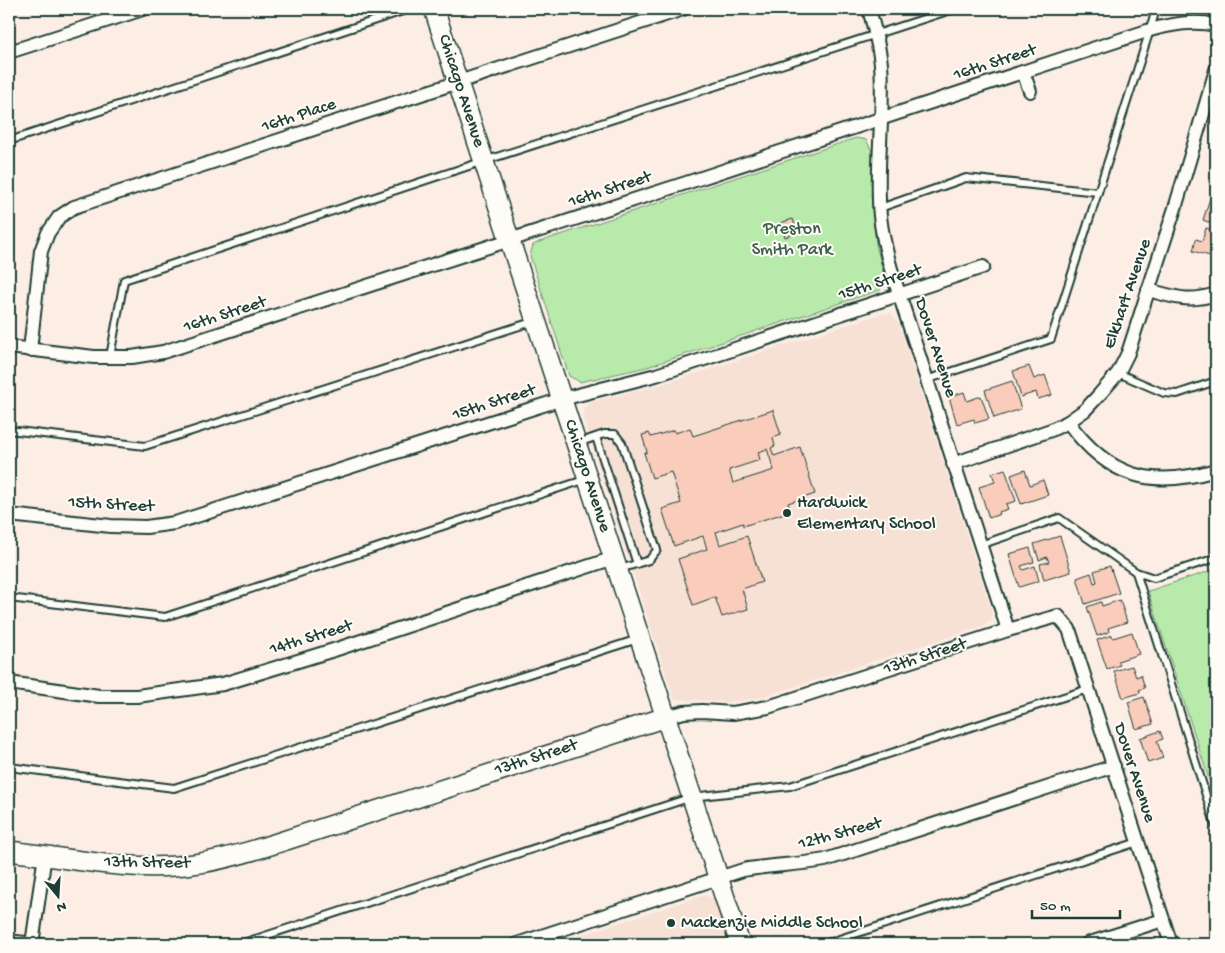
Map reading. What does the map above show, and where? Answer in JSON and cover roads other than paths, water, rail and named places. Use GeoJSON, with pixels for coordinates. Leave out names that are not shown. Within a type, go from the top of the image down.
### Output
{"type":"FeatureCollection","features":[{"type":"Feature","properties":{"kind":"street"},"geometry":{"type":"LineString","coordinates":[[9,52],[143,9]]}},
{"type":"Feature","properties":{"kind":"street","name":"Chicago Avenue"},"geometry":{"type":"LineString","coordinates":[[434,9],[740,944]]}},
{"type":"Feature","properties":{"kind":"street","name":"16th Place"},"geometry":{"type":"LineString","coordinates":[[30,350],[41,251],[48,233],[59,217],[74,207],[683,9]]}},
{"type":"Feature","properties":{"kind":"street","name":"Dover Avenue"},"geometry":{"type":"LineString","coordinates":[[868,9],[876,34],[881,66],[880,208],[884,242],[926,380],[1008,630]]}},
{"type":"Feature","properties":{"kind":"street","name":"16th Street"},"geometry":{"type":"LineString","coordinates":[[9,347],[94,357],[132,357],[163,352],[1150,30],[1177,23],[1202,22],[1216,26]]}},
{"type":"Feature","properties":{"kind":"street","name":"Elkhart Avenue"},"geometry":{"type":"LineString","coordinates":[[953,464],[1051,430],[1068,422],[1084,410],[1118,373],[1128,353],[1212,97],[1216,70]]}},
{"type":"Feature","properties":{"kind":"street"},"geometry":{"type":"LineString","coordinates":[[1024,72],[1030,91]]}},
{"type":"Feature","properties":{"kind":"street","name":"15th Street"},"geometry":{"type":"LineString","coordinates":[[9,515],[146,528],[175,523],[562,399],[656,375],[983,268]]}},
{"type":"Feature","properties":{"kind":"street"},"geometry":{"type":"LineString","coordinates":[[1148,290],[1179,298],[1200,299],[1216,294]]}},
{"type":"Feature","properties":{"kind":"street"},"geometry":{"type":"LineString","coordinates":[[1068,422],[1082,441],[1099,457],[1117,468],[1150,478],[1174,479],[1191,477],[1216,470]]}},
{"type":"Feature","properties":{"kind":"street","name":"14th Street"},"geometry":{"type":"LineString","coordinates":[[9,684],[100,696],[128,696],[174,692],[223,684],[616,564]]}},
{"type":"Feature","properties":{"kind":"street","name":"Dover Avenue"},"geometry":{"type":"LineString","coordinates":[[1058,616],[1069,629],[1171,944]]}},
{"type":"Feature","properties":{"kind":"street","name":"13th Street"},"geometry":{"type":"LineString","coordinates":[[9,851],[125,865],[164,866],[198,864],[235,856],[666,717],[684,712],[734,713],[768,707],[1008,630],[1058,616]]}},
{"type":"Feature","properties":{"kind":"street","name":"12th Street"},"geometry":{"type":"LineString","coordinates":[[517,944],[743,870],[762,866],[805,864],[825,860],[1114,766]]}},
{"type":"Feature","properties":{"kind":"street"},"geometry":{"type":"LineString","coordinates":[[32,943],[44,855]]}},
{"type":"Feature","properties":{"kind":"street"},"geometry":{"type":"LineString","coordinates":[[1087,944],[1162,920]]}},
{"type":"Feature","properties":{"kind":"lane"},"geometry":{"type":"LineString","coordinates":[[9,141],[409,9]]}},
{"type":"Feature","properties":{"kind":"lane"},"geometry":{"type":"LineString","coordinates":[[110,357],[124,280],[954,9]]}},
{"type":"Feature","properties":{"kind":"lane"},"geometry":{"type":"LineString","coordinates":[[926,380],[1051,339],[1156,9]]}},
{"type":"Feature","properties":{"kind":"lane"},"geometry":{"type":"LineString","coordinates":[[880,208],[966,178],[1098,192]]}},
{"type":"Feature","properties":{"kind":"lane"},"geometry":{"type":"LineString","coordinates":[[9,430],[145,446],[536,320]]}},
{"type":"Feature","properties":{"kind":"lane"},"geometry":{"type":"LineString","coordinates":[[1118,373],[1164,392],[1177,394],[1216,381]]}},
{"type":"Feature","properties":{"kind":"lane"},"geometry":{"type":"LineString","coordinates":[[576,443],[604,434],[615,434],[622,442],[657,550],[649,560],[637,564],[616,564]]}},
{"type":"Feature","properties":{"kind":"lane"},"geometry":{"type":"LineString","coordinates":[[596,437],[637,564]]}},
{"type":"Feature","properties":{"kind":"lane"},"geometry":{"type":"LineString","coordinates":[[9,598],[165,617],[588,478]]}},
{"type":"Feature","properties":{"kind":"lane"},"geometry":{"type":"LineString","coordinates":[[980,545],[1059,518],[1136,572],[1154,578],[1216,558]]}},
{"type":"Feature","properties":{"kind":"lane"},"geometry":{"type":"LineString","coordinates":[[1136,572],[1216,827]]}},
{"type":"Feature","properties":{"kind":"lane"},"geometry":{"type":"LineString","coordinates":[[9,767],[174,788],[640,638]]}},
{"type":"Feature","properties":{"kind":"lane"},"geometry":{"type":"LineString","coordinates":[[240,944],[692,797],[790,786],[1088,689]]}},
{"type":"Feature","properties":{"kind":"lane"},"geometry":{"type":"LineString","coordinates":[[824,944],[1138,842]]}},
{"type":"Feature","properties":{"kind":"lane"},"geometry":{"type":"LineString","coordinates":[[9,938],[32,943],[56,944]]}},
{"type":"Feature","properties":{"kind":"place","name":"Hardwick Elementary School"},"geometry":{"type":"Point","coordinates":[787,513]}},
{"type":"Feature","properties":{"kind":"place","name":"Mackenzie Middle School"},"geometry":{"type":"Point","coordinates":[671,923]}},
{"type":"Feature","properties":{"kind":"park label","name":"Preston Smith Park"},"geometry":{"type":"Point","coordinates":[792,239]}}]}
